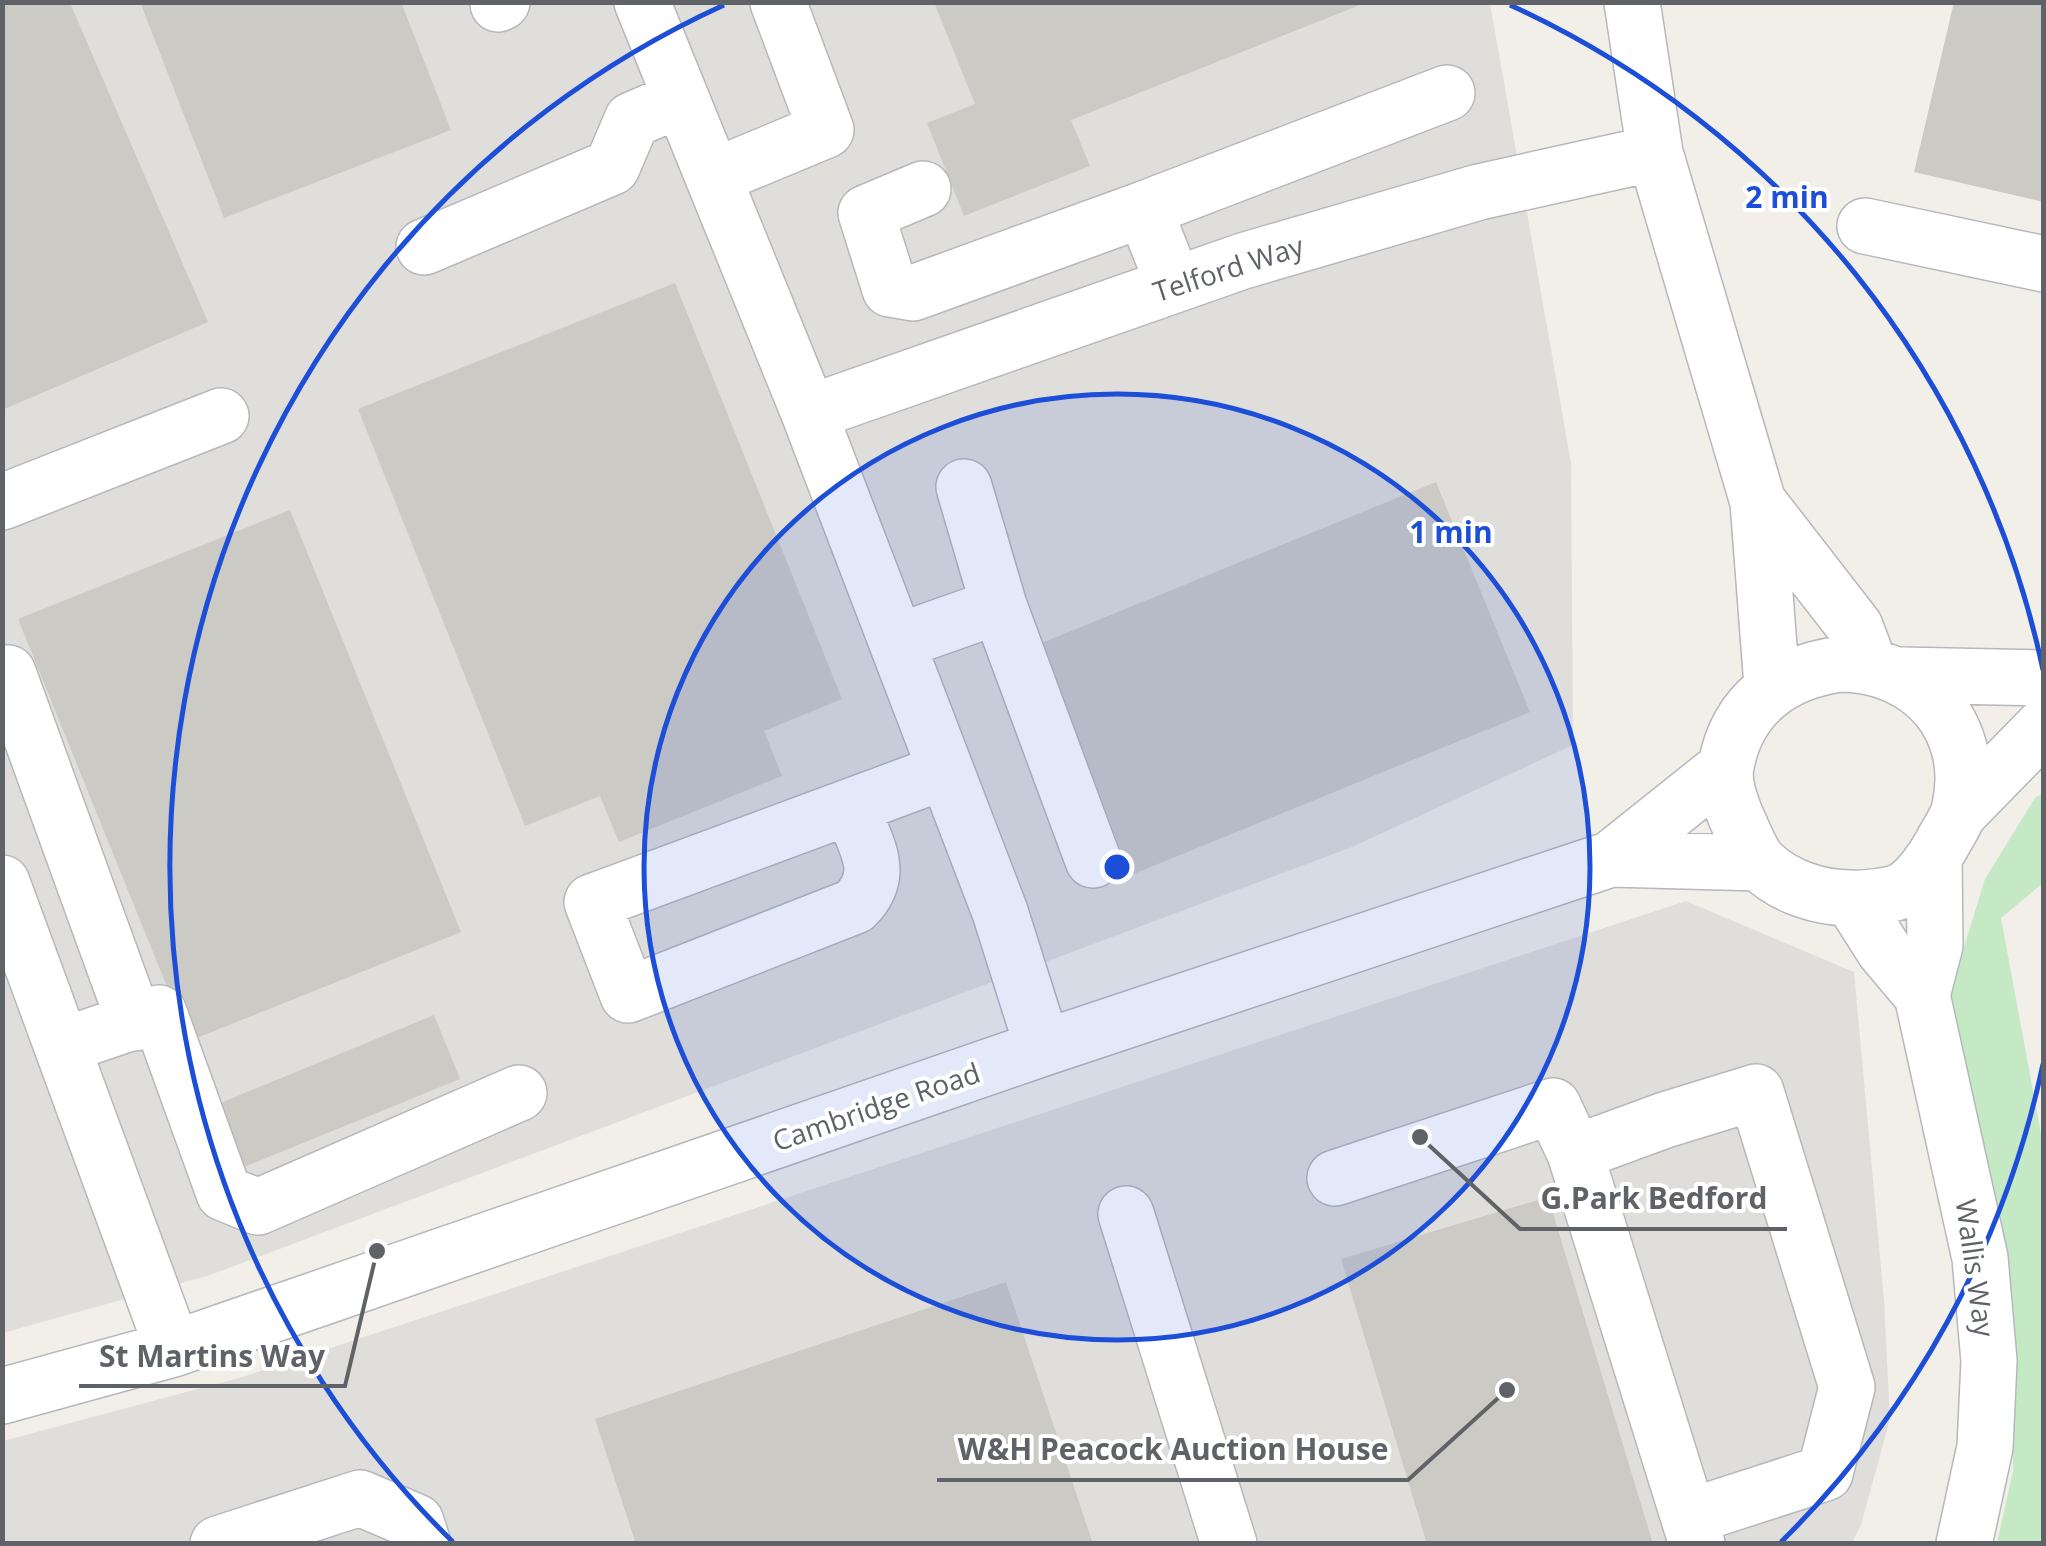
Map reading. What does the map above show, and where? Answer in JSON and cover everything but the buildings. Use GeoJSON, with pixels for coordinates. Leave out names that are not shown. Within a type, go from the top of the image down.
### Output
{"type":"FeatureCollection","features":[{"type":"Feature","properties":{"kind":"street"},"geometry":{"type":"LineString","coordinates":[[642,2],[809,413],[1000,912],[1043,1048]]}},
{"type":"Feature","properties":{"kind":"street"},"geometry":{"type":"LineString","coordinates":[[713,177],[826,130],[778,2]]}},
{"type":"Feature","properties":{"kind":"street"},"geometry":{"type":"LineString","coordinates":[[1632,2],[1656,153],[1758,502],[1772,686]]}},
{"type":"Feature","properties":{"kind":"street"},"geometry":{"type":"LineString","coordinates":[[923,189],[866,213],[890,289],[913,293],[1447,93]]}},
{"type":"Feature","properties":{"kind":"street"},"geometry":{"type":"LineString","coordinates":[[424,247],[612,167],[632,120],[681,99]]}},
{"type":"Feature","properties":{"kind":"street","name":"Telford Way"},"geometry":{"type":"LineString","coordinates":[[809,413],[1243,261],[1479,192],[1656,153]]}},
{"type":"Feature","properties":{"kind":"street"},"geometry":{"type":"LineString","coordinates":[[1144,209],[1174,285]]}},
{"type":"Feature","properties":{"kind":"street"},"geometry":{"type":"LineString","coordinates":[[1866,226],[2044,264]]}},
{"type":"Feature","properties":{"kind":"street"},"geometry":{"type":"LineString","coordinates":[[2,502],[221,416]]}},
{"type":"Feature","properties":{"kind":"street"},"geometry":{"type":"LineString","coordinates":[[964,487],[999,606],[1094,860]]}},
{"type":"Feature","properties":{"kind":"street"},"geometry":{"type":"LineString","coordinates":[[1758,502],[1884,670],[1922,690],[1940,708],[1953,730],[1963,764],[1946,836]]}},
{"type":"Feature","properties":{"kind":"street"},"geometry":{"type":"LineString","coordinates":[[896,642],[999,606]]}},
{"type":"Feature","properties":{"kind":"street"},"geometry":{"type":"LineString","coordinates":[[2044,678],[1819,667],[1772,686],[1739,727],[1725,768],[1730,802],[1759,862],[1801,890],[1851,898],[1902,891],[2044,726]]}},
{"type":"Feature","properties":{"kind":"street"},"geometry":{"type":"LineString","coordinates":[[8,673],[135,1023]]}},
{"type":"Feature","properties":{"kind":"street","name":"Cambridge Road"},"geometry":{"type":"LineString","coordinates":[[2,1396],[174,1349],[1043,1048],[1611,860],[1725,768]]}},
{"type":"Feature","properties":{"kind":"street"},"geometry":{"type":"LineString","coordinates":[[851,806],[874,875],[869,892],[855,906],[628,995],[592,902],[851,806],[946,771]]}},
{"type":"Feature","properties":{"kind":"street","name":"Wallis Way"},"geometry":{"type":"LineString","coordinates":[[1946,836],[1935,946],[1922,995],[1980,1258],[1989,1361],[1985,1448],[1964,1544]]}},
{"type":"Feature","properties":{"kind":"street"},"geometry":{"type":"LineString","coordinates":[[1611,860],[1759,862]]}},
{"type":"Feature","properties":{"kind":"street","name":"Wallis Way"},"geometry":{"type":"LineString","coordinates":[[1851,898],[1884,950],[1922,995]]}},
{"type":"Feature","properties":{"kind":"street"},"geometry":{"type":"LineString","coordinates":[[5,901],[174,1349]]}},
{"type":"Feature","properties":{"kind":"street"},"geometry":{"type":"LineString","coordinates":[[62,1046],[159,1013],[224,1194],[258,1206],[519,1093]]}},
{"type":"Feature","properties":{"kind":"street"},"geometry":{"type":"LineString","coordinates":[[1335,1178],[1553,1106],[1575,1152],[1693,1530],[1825,1473],[1847,1387],[1756,1092],[1575,1152]]}},
{"type":"Feature","properties":{"kind":"street"},"geometry":{"type":"LineString","coordinates":[[1126,1214],[1229,1544]]}},
{"type":"Feature","properties":{"kind":"street"},"geometry":{"type":"LineString","coordinates":[[218,1544],[360,1498],[416,1522],[422,1544]]}},
{"type":"Feature","properties":{"kind":"shaded area"},"geometry":{"type":"Polygon","coordinates":[[[3,3],[1490,3],[1571,463],[1573,745],[1352,847],[210,1275],[3,1333],[3,3]]]}},
{"type":"Feature","properties":{"kind":"shaded area"},"geometry":{"type":"Polygon","coordinates":[[[1686,901],[1854,972],[1884,1301],[1890,1419],[1861,1525],[1852,1543],[3,1544],[3,1441],[246,1376],[1686,901]]]}},
{"type":"Feature","properties":{"kind":"green space"},"geometry":{"type":"Polygon","coordinates":[[[2043,793],[2043,883],[2001,918],[2043,1145],[2043,1543],[1997,1543],[2013,1471],[2014,1310],[1949,1048],[1948,964],[1960,960],[1985,879],[2035,798],[2043,793]]]}},
{"type":"Feature","properties":{"kind":"place","name":"G.Park Bedford"},"geometry":{"type":"Point","coordinates":[1420,1137]}},
{"type":"Feature","properties":{"kind":"place","name":"St Martins Way"},"geometry":{"type":"Point","coordinates":[377,1251]}},
{"type":"Feature","properties":{"kind":"place","name":"W&H Peacock Auction House"},"geometry":{"type":"Point","coordinates":[1507,1390]}}]}
